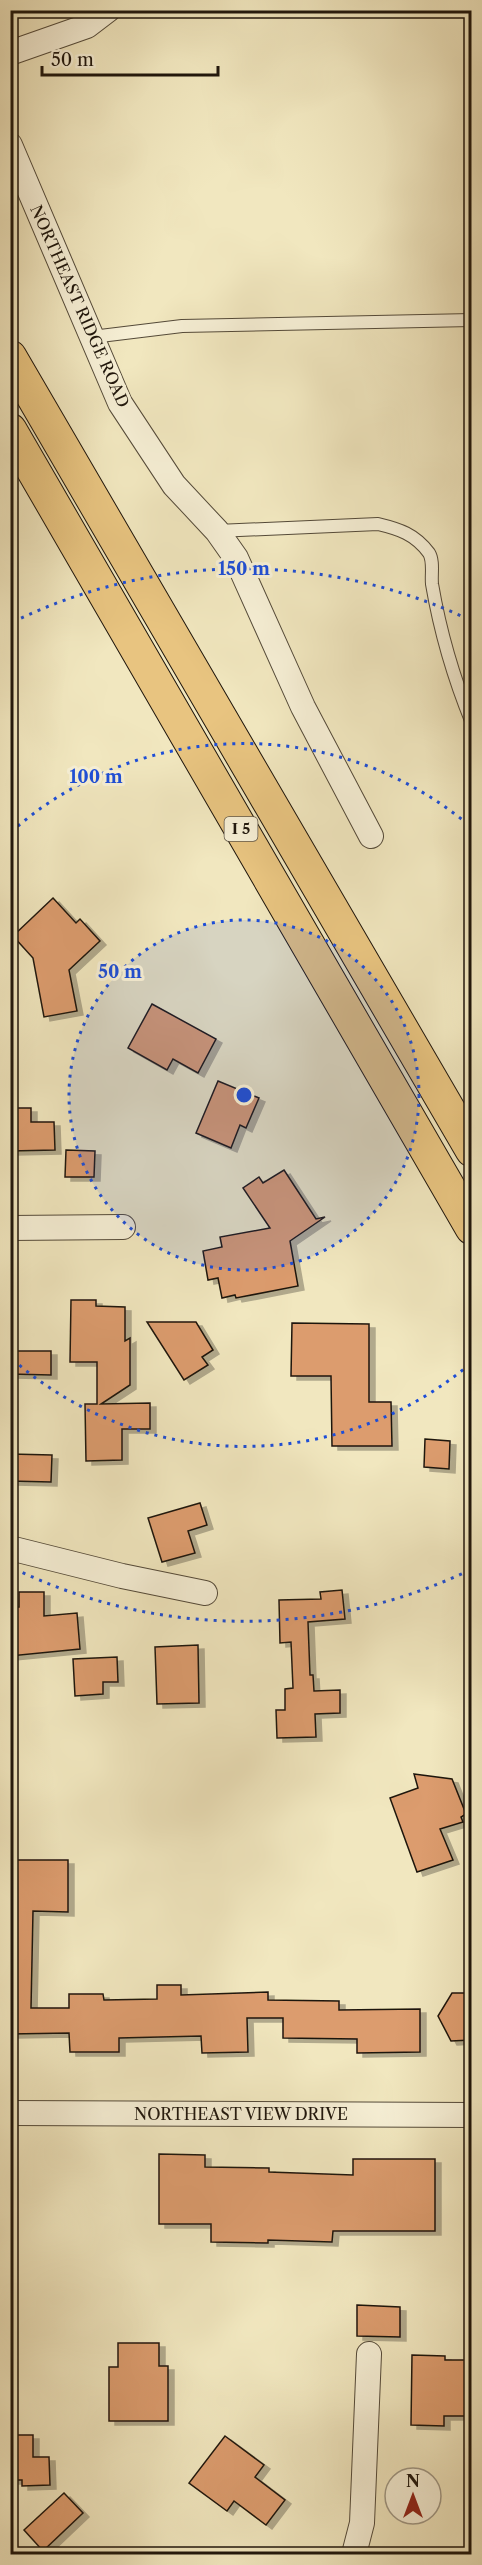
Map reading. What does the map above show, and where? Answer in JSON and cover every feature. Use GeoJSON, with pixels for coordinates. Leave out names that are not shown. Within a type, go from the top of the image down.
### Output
{"type":"FeatureCollection","features":[{"type":"Feature","properties":{"kind":"highway","name":"I 5"},"geometry":{"type":"LineString","coordinates":[[10,357],[471,1150]]}},
{"type":"Feature","properties":{"kind":"highway","name":"I 5"},"geometry":{"type":"LineString","coordinates":[[10,430],[471,1228]]}},
{"type":"Feature","properties":{"kind":"street"},"geometry":{"type":"LineString","coordinates":[[10,54],[87,26],[108,10]]}},
{"type":"Feature","properties":{"kind":"street","name":"NORTHEAST RIDGE ROAD"},"geometry":{"type":"LineString","coordinates":[[10,145],[120,403],[174,485],[217,531],[236,558],[303,707],[371,836]]}},
{"type":"Feature","properties":{"kind":"street"},"geometry":{"type":"LineString","coordinates":[[10,1228],[123,1227]]}},
{"type":"Feature","properties":{"kind":"street"},"geometry":{"type":"LineString","coordinates":[[10,1548],[123,1576],[205,1593]]}},
{"type":"Feature","properties":{"kind":"street","name":"NORTHEAST VIEW DRIVE"},"geometry":{"type":"LineString","coordinates":[[10,2113],[471,2115]]}},
{"type":"Feature","properties":{"kind":"street"},"geometry":{"type":"LineString","coordinates":[[354,2554],[362,2523],[369,2354]]}},
{"type":"Feature","properties":{"kind":"lane"},"geometry":{"type":"LineString","coordinates":[[92,337],[132,330],[182,326],[471,320]]}},
{"type":"Feature","properties":{"kind":"lane"},"geometry":{"type":"LineString","coordinates":[[217,531],[378,524],[403,530],[418,540],[431,555],[432,584],[454,675],[471,723]]}},
{"type":"Feature","properties":{"kind":"building"},"geometry":{"type":"Polygon","coordinates":[[[53,898],[76,923],[80,919],[100,941],[69,970],[77,1011],[44,1017],[33,958],[13,936],[53,898]]]}},
{"type":"Feature","properties":{"kind":"building"},"geometry":{"type":"Polygon","coordinates":[[[152,1004],[216,1039],[198,1073],[173,1059],[167,1070],[128,1048],[152,1004]]]}},
{"type":"Feature","properties":{"kind":"building"},"geometry":{"type":"Polygon","coordinates":[[[218,1081],[259,1098],[246,1128],[240,1125],[231,1148],[196,1133],[218,1081]]]}},
{"type":"Feature","properties":{"kind":"building"},"geometry":{"type":"Polygon","coordinates":[[[10,1108],[31,1108],[31,1122],[54,1122],[55,1150],[10,1151],[10,1108]]]}},
{"type":"Feature","properties":{"kind":"building"},"geometry":{"type":"Polygon","coordinates":[[[66,1150],[95,1151],[94,1177],[65,1177],[66,1150]]]}},
{"type":"Feature","properties":{"kind":"building"},"geometry":{"type":"Polygon","coordinates":[[[284,1170],[316,1219],[325,1217],[290,1241],[298,1286],[236,1298],[235,1295],[222,1298],[218,1278],[208,1280],[203,1251],[222,1247],[220,1237],[270,1228],[243,1188],[259,1177],[263,1183],[284,1170]]]}},
{"type":"Feature","properties":{"kind":"building"},"geometry":{"type":"Polygon","coordinates":[[[71,1300],[96,1300],[96,1306],[125,1307],[125,1341],[130,1338],[130,1385],[101,1404],[150,1403],[150,1429],[122,1429],[122,1460],[86,1461],[85,1404],[97,1404],[97,1362],[70,1362],[71,1300]]]}},
{"type":"Feature","properties":{"kind":"building"},"geometry":{"type":"Polygon","coordinates":[[[147,1322],[196,1322],[213,1350],[202,1357],[208,1365],[184,1380],[147,1322]]]}},
{"type":"Feature","properties":{"kind":"building"},"geometry":{"type":"Polygon","coordinates":[[[292,1323],[369,1324],[369,1402],[391,1402],[392,1446],[332,1446],[331,1376],[291,1376],[292,1323]]]}},
{"type":"Feature","properties":{"kind":"building"},"geometry":{"type":"Polygon","coordinates":[[[10,1351],[51,1351],[51,1375],[10,1374],[10,1351]]]}},
{"type":"Feature","properties":{"kind":"building"},"geometry":{"type":"Polygon","coordinates":[[[425,1439],[450,1441],[449,1469],[424,1467],[425,1439]]]}},
{"type":"Feature","properties":{"kind":"building"},"geometry":{"type":"Polygon","coordinates":[[[10,1454],[52,1455],[51,1482],[10,1481],[10,1454]]]}},
{"type":"Feature","properties":{"kind":"building"},"geometry":{"type":"Polygon","coordinates":[[[200,1503],[207,1525],[188,1531],[195,1553],[162,1562],[148,1518],[200,1503]]]}},
{"type":"Feature","properties":{"kind":"building"},"geometry":{"type":"Polygon","coordinates":[[[342,1590],[345,1619],[308,1622],[310,1675],[313,1675],[314,1691],[340,1690],[340,1713],[315,1714],[316,1737],[277,1738],[276,1710],[285,1710],[285,1689],[293,1688],[291,1642],[280,1643],[279,1600],[321,1599],[320,1592],[342,1590]]]}},
{"type":"Feature","properties":{"kind":"building"},"geometry":{"type":"Polygon","coordinates":[[[19,1592],[44,1592],[44,1616],[77,1613],[80,1649],[10,1656],[10,1607],[19,1607],[19,1592]]]}},
{"type":"Feature","properties":{"kind":"building"},"geometry":{"type":"Polygon","coordinates":[[[198,1645],[199,1703],[157,1704],[155,1647],[198,1645]]]}},
{"type":"Feature","properties":{"kind":"building"},"geometry":{"type":"Polygon","coordinates":[[[117,1657],[118,1682],[103,1682],[103,1694],[75,1696],[73,1659],[117,1657]]]}},
{"type":"Feature","properties":{"kind":"building"},"geometry":{"type":"Polygon","coordinates":[[[414,1774],[452,1779],[466,1814],[461,1817],[463,1822],[440,1829],[453,1860],[417,1872],[390,1798],[418,1788],[414,1774]]]}},
{"type":"Feature","properties":{"kind":"building"},"geometry":{"type":"Polygon","coordinates":[[[14,1860],[68,1860],[68,1912],[33,1911],[31,2008],[69,2008],[69,1994],[103,1994],[104,2000],[157,1999],[157,1985],[181,1985],[181,1995],[268,1992],[268,2000],[339,2001],[339,2010],[420,2009],[420,2052],[357,2053],[357,2039],[283,2038],[283,2018],[247,2018],[248,2052],[202,2053],[201,2036],[119,2038],[119,2052],[70,2052],[69,2033],[10,2034],[10,1930],[13,1930],[14,1860]]]}},
{"type":"Feature","properties":{"kind":"building"},"geometry":{"type":"Polygon","coordinates":[[[452,1993],[471,1993],[471,2040],[451,2041],[438,2016],[452,1993]]]}},
{"type":"Feature","properties":{"kind":"building"},"geometry":{"type":"Polygon","coordinates":[[[159,2154],[205,2155],[205,2167],[269,2168],[269,2172],[353,2175],[353,2159],[435,2159],[435,2231],[333,2231],[332,2242],[268,2240],[268,2243],[211,2242],[211,2224],[159,2224],[159,2154]]]}},
{"type":"Feature","properties":{"kind":"building"},"geometry":{"type":"Polygon","coordinates":[[[357,2305],[400,2307],[400,2337],[357,2336],[357,2305]]]}},
{"type":"Feature","properties":{"kind":"building"},"geometry":{"type":"Polygon","coordinates":[[[118,2343],[159,2343],[159,2366],[168,2366],[168,2421],[109,2421],[109,2367],[118,2367],[118,2343]]]}},
{"type":"Feature","properties":{"kind":"building"},"geometry":{"type":"Polygon","coordinates":[[[412,2355],[445,2356],[445,2360],[470,2360],[469,2416],[444,2416],[444,2426],[411,2425],[412,2355]]]}},
{"type":"Feature","properties":{"kind":"building"},"geometry":{"type":"Polygon","coordinates":[[[10,2435],[33,2435],[33,2457],[49,2457],[50,2485],[22,2486],[22,2480],[10,2480],[10,2435]]]}},
{"type":"Feature","properties":{"kind":"building"},"geometry":{"type":"Polygon","coordinates":[[[225,2436],[264,2465],[255,2477],[285,2500],[266,2525],[234,2501],[227,2511],[189,2483],[225,2436]]]}},
{"type":"Feature","properties":{"kind":"building"},"geometry":{"type":"Polygon","coordinates":[[[64,2493],[83,2513],[43,2551],[24,2530],[64,2493]]]}}]}
